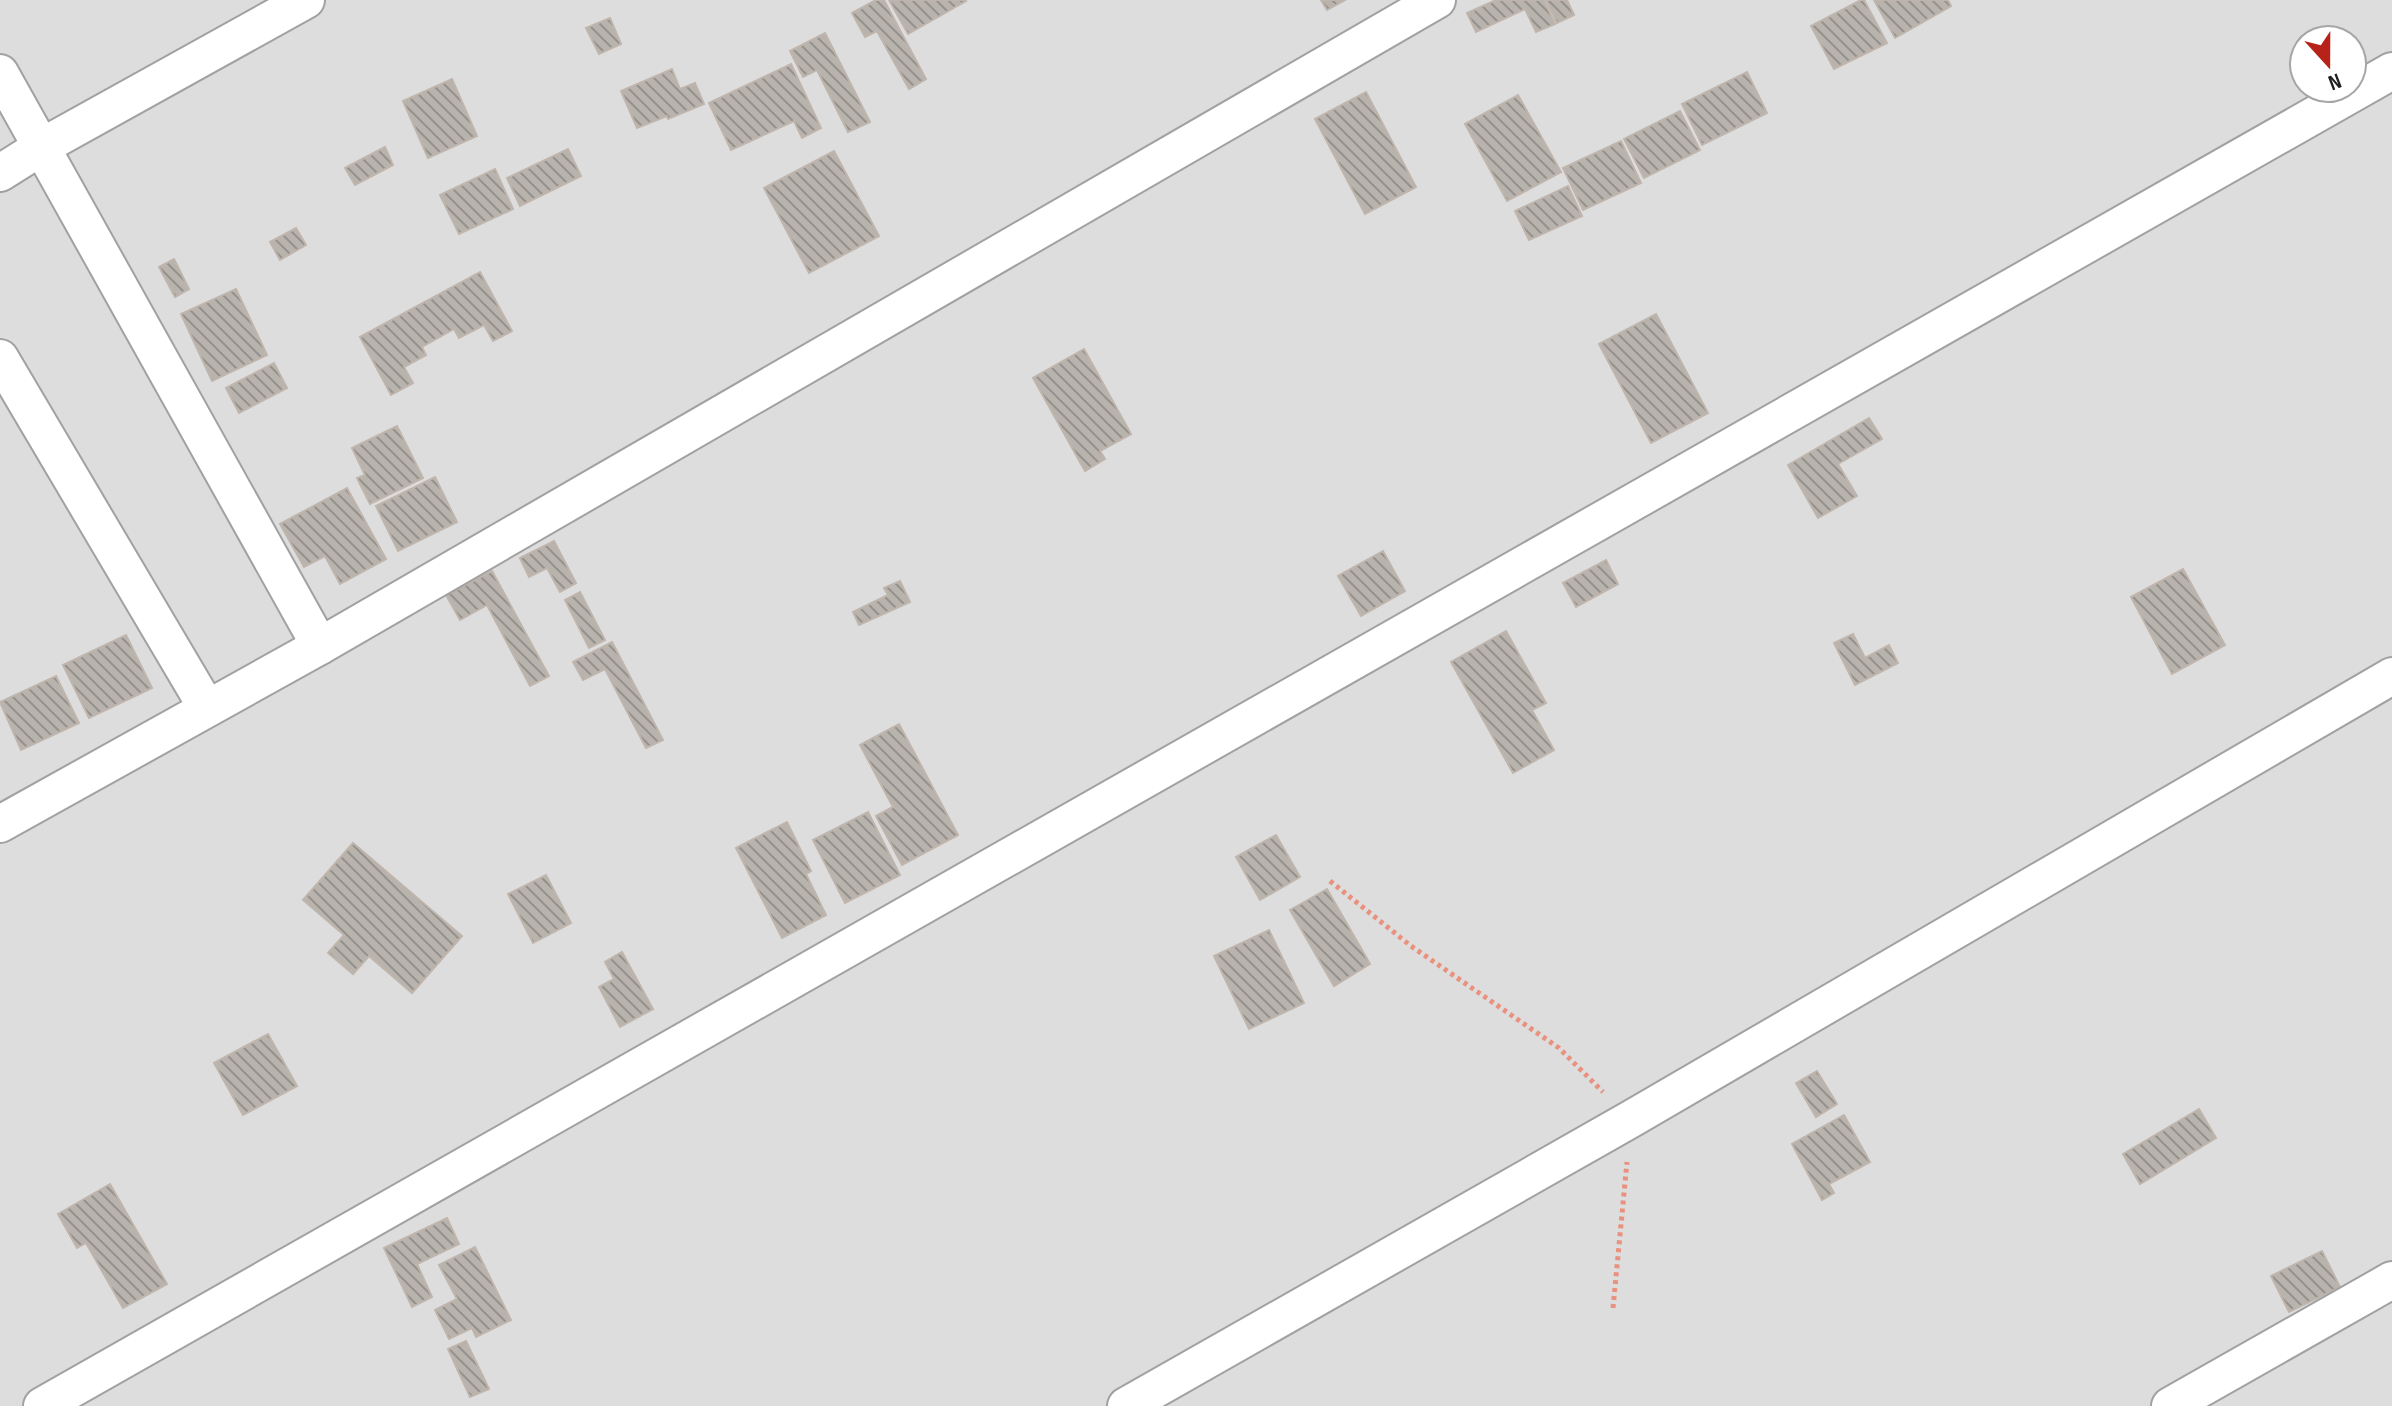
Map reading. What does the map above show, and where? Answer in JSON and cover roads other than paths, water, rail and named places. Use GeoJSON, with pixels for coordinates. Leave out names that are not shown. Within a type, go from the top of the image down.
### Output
{"type":"FeatureCollection","features":[{"type":"Feature","properties":{"kind":"street"},"geometry":{"type":"LineString","coordinates":[[0,173],[306,0]]}},
{"type":"Feature","properties":{"kind":"street"},"geometry":{"type":"LineString","coordinates":[[0,824],[320,646],[1437,0]]}},
{"type":"Feature","properties":{"kind":"street"},"geometry":{"type":"LineString","coordinates":[[42,1406],[2392,71]]}},
{"type":"Feature","properties":{"kind":"street"},"geometry":{"type":"LineString","coordinates":[[0,73],[320,646]]}},
{"type":"Feature","properties":{"kind":"street"},"geometry":{"type":"LineString","coordinates":[[0,358],[207,708]]}},
{"type":"Feature","properties":{"kind":"street"},"geometry":{"type":"LineString","coordinates":[[1126,1406],[1631,1119],[2392,676]]}},
{"type":"Feature","properties":{"kind":"street"},"geometry":{"type":"LineString","coordinates":[[2170,1406],[2392,1280]]}}]}
